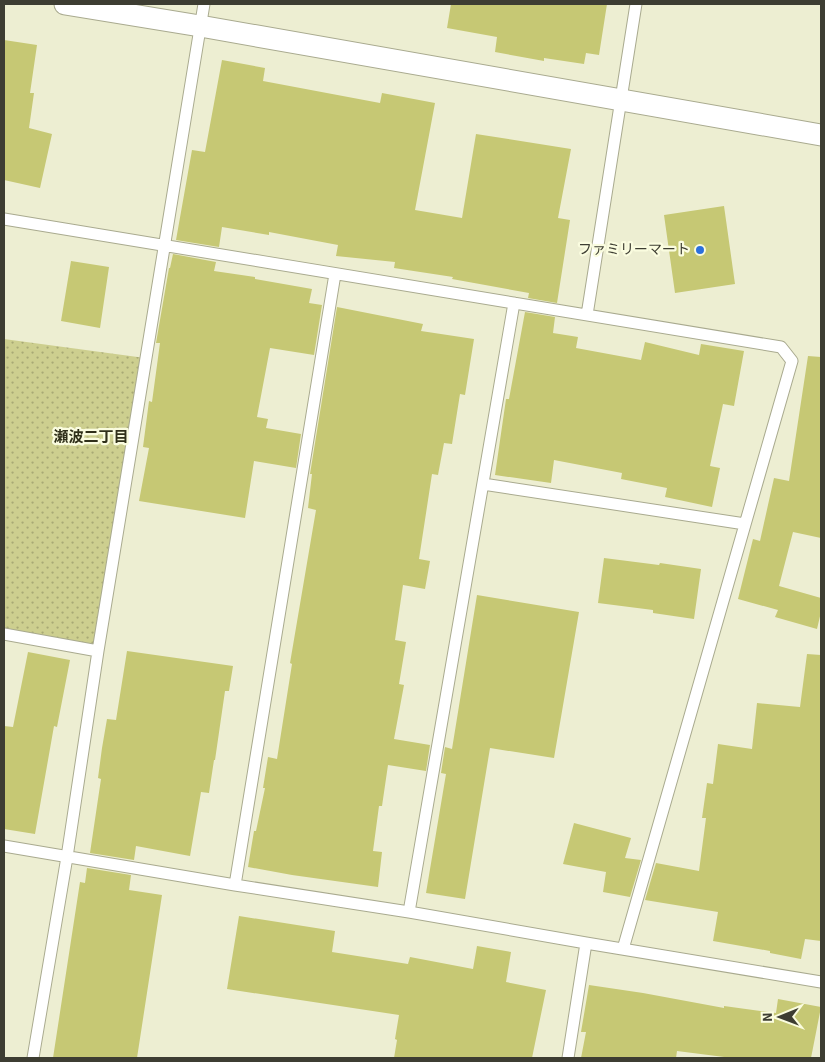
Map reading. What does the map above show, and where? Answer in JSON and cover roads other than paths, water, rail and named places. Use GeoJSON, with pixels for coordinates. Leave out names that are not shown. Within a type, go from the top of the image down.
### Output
{"type":"FeatureCollection","features":[{"type":"Feature","properties":{"kind":"street"},"geometry":{"type":"LineString","coordinates":[[65,4],[821,135]]}},
{"type":"Feature","properties":{"kind":"lane"},"geometry":{"type":"LineString","coordinates":[[33,1058],[204,4]]}},
{"type":"Feature","properties":{"kind":"lane"},"geometry":{"type":"LineString","coordinates":[[587,315],[636,4]]}},
{"type":"Feature","properties":{"kind":"lane"},"geometry":{"type":"LineString","coordinates":[[4,219],[781,347],[792,361],[623,949]]}},
{"type":"Feature","properties":{"kind":"lane"},"geometry":{"type":"LineString","coordinates":[[235,885],[335,274]]}},
{"type":"Feature","properties":{"kind":"lane"},"geometry":{"type":"LineString","coordinates":[[409,912],[514,303]]}},
{"type":"Feature","properties":{"kind":"lane"},"geometry":{"type":"LineString","coordinates":[[483,484],[745,524]]}},
{"type":"Feature","properties":{"kind":"lane"},"geometry":{"type":"LineString","coordinates":[[4,634],[98,651]]}},
{"type":"Feature","properties":{"kind":"lane"},"geometry":{"type":"LineString","coordinates":[[4,846],[821,982]]}},
{"type":"Feature","properties":{"kind":"lane"},"geometry":{"type":"LineString","coordinates":[[568,1058],[586,943]]}},
{"type":"Feature","properties":{"kind":"place","name":"ファミリーマート"},"geometry":{"type":"Point","coordinates":[700,250]}},
{"type":"Feature","properties":{"kind":"district","name":"瀬波二丁目"},"geometry":{"type":"Point","coordinates":[91,437]}}]}
